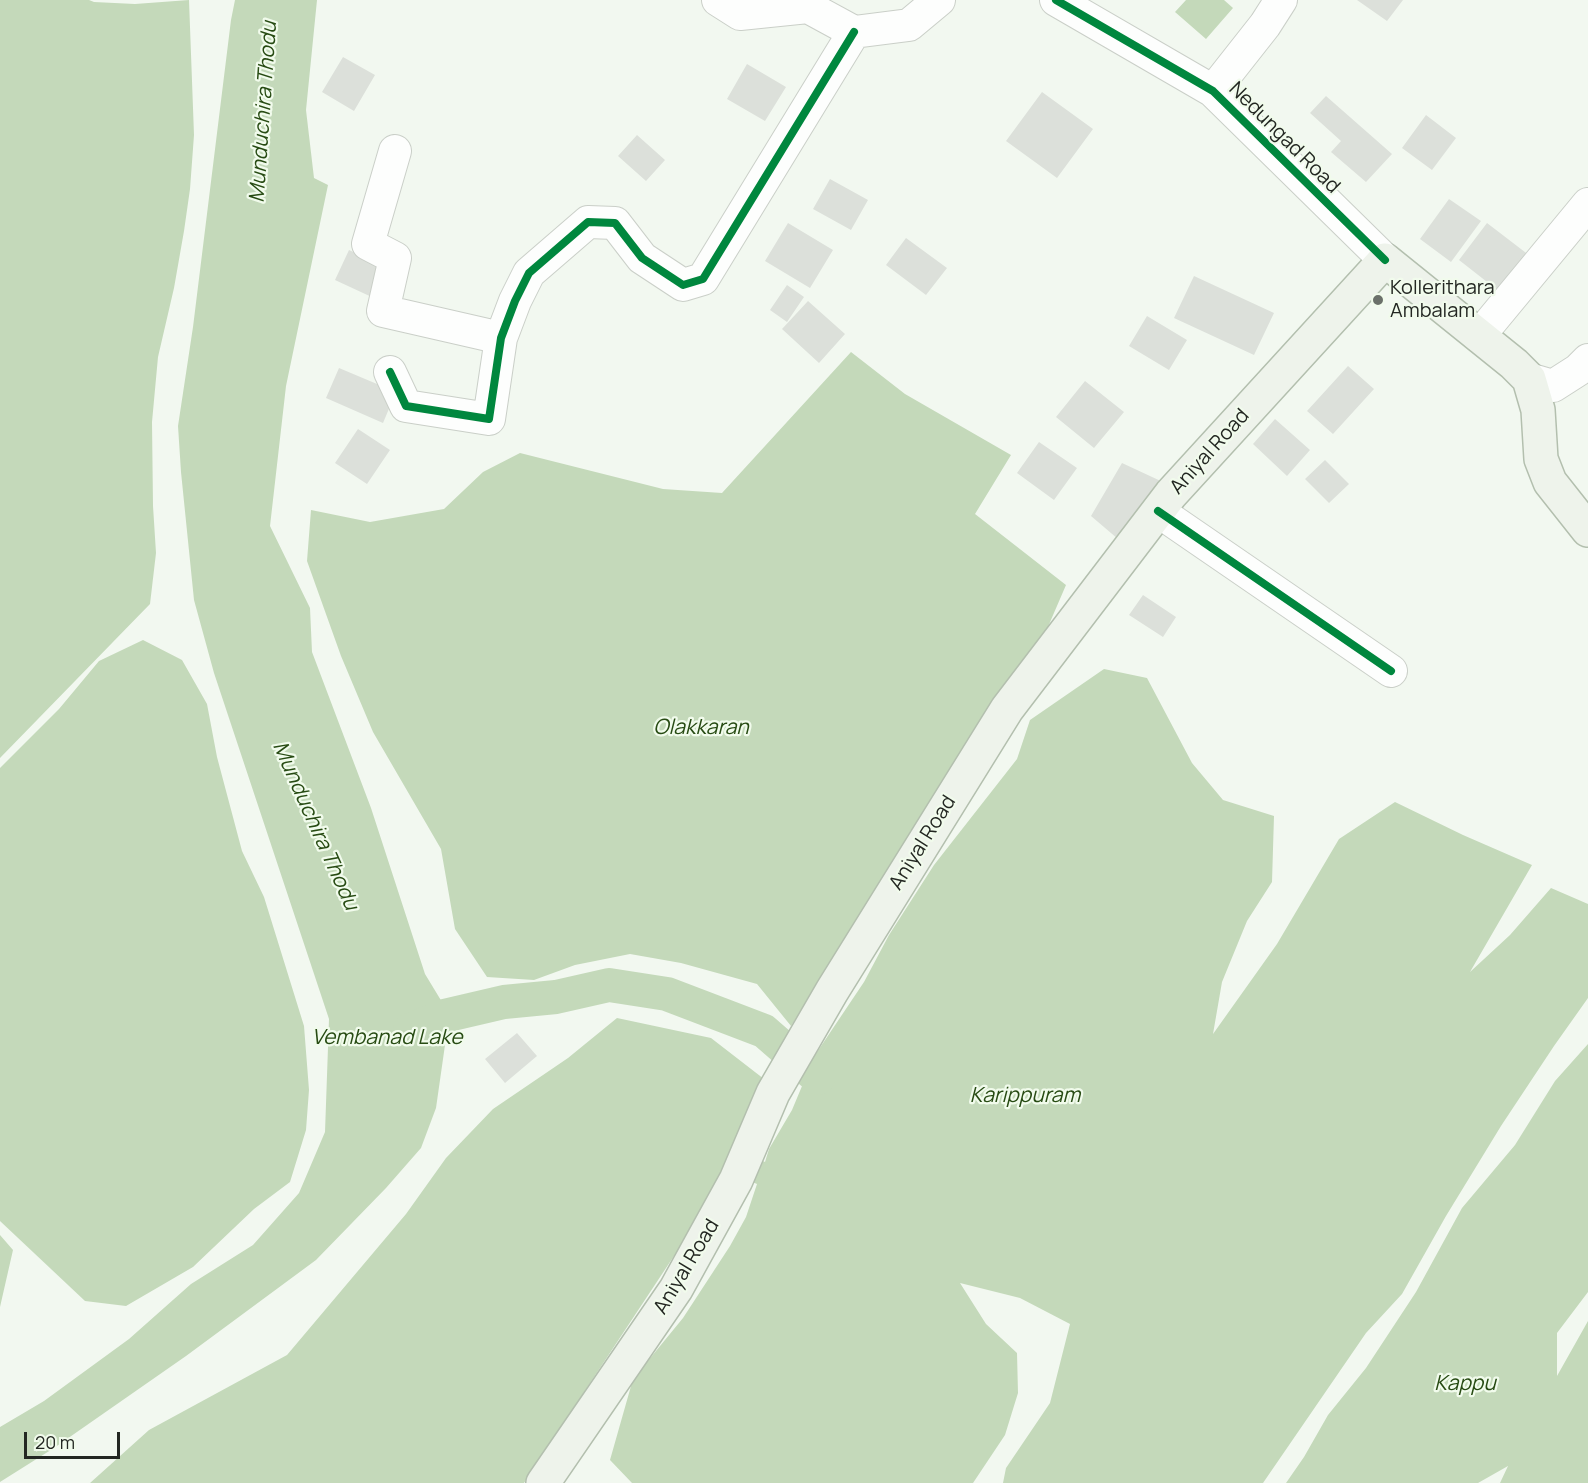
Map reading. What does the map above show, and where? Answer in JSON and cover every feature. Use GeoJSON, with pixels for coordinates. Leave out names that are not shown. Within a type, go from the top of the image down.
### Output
{"type":"FeatureCollection","features":[{"type":"Feature","properties":{"kind":"main road","name":"Nedungad Road"},"geometry":{"type":"LineString","coordinates":[[1385,260],[1529,379]]}},
{"type":"Feature","properties":{"kind":"main road","name":"Aniyal Road"},"geometry":{"type":"LineString","coordinates":[[543,1483],[676,1289],[743,1166],[773,1093],[832,991],[1007,709],[1171,494],[1385,260]]}},
{"type":"Feature","properties":{"kind":"main road"},"geometry":{"type":"LineString","coordinates":[[1529,379],[1538,410],[1541,459],[1550,482],[1588,530]]}},
{"type":"Feature","properties":{"kind":"street"},"geometry":{"type":"LineString","coordinates":[[718,0],[740,14],[808,7],[854,32],[909,25],[939,0]]}},
{"type":"Feature","properties":{"kind":"street","name":"Nedungad Road"},"geometry":{"type":"LineString","coordinates":[[1056,0],[1213,91],[1385,260]]}},
{"type":"Feature","properties":{"kind":"street"},"geometry":{"type":"LineString","coordinates":[[1213,91],[1266,25],[1281,0]]}},
{"type":"Feature","properties":{"kind":"street"},"geometry":{"type":"LineString","coordinates":[[390,372],[406,406],[489,419],[501,338],[529,273],[588,222],[615,223],[642,258],[683,285],[704,279],[854,32]]}},
{"type":"Feature","properties":{"kind":"street"},"geometry":{"type":"LineString","coordinates":[[395,151],[368,244],[395,258],[383,310],[501,338]]}},
{"type":"Feature","properties":{"kind":"street"},"geometry":{"type":"LineString","coordinates":[[1479,336],[1588,204]]}},
{"type":"Feature","properties":{"kind":"street"},"geometry":{"type":"LineString","coordinates":[[1529,379],[1553,386],[1578,370],[1588,360]]}},
{"type":"Feature","properties":{"kind":"street"},"geometry":{"type":"LineString","coordinates":[[1158,512],[1391,671]]}},
{"type":"Feature","properties":{"kind":"water"},"geometry":{"type":"Polygon","coordinates":[[[0,0],[89,0],[135,4],[189,0],[194,135],[184,231],[158,357],[152,422],[156,553],[150,604],[0,758],[0,0]]]}},
{"type":"Feature","properties":{"kind":"water","name":"Vembanad Lake"},"geometry":{"type":"Polygon","coordinates":[[[235,0],[317,0],[306,110],[314,178],[328,185],[286,386],[270,526],[310,608],[312,652],[371,808],[425,974],[442,1002],[447,1031],[436,1108],[421,1148],[386,1188],[316,1260],[186,1356],[54,1448],[0,1482],[0,1427],[44,1401],[129,1339],[191,1284],[253,1245],[299,1193],[325,1132],[329,1019],[214,673],[194,600],[181,472],[178,426],[235,0]]]}},
{"type":"Feature","properties":{"kind":"water"},"geometry":{"type":"Polygon","coordinates":[[[1186,0],[1224,0],[1233,8],[1206,39],[1175,12],[1186,0]]]}},
{"type":"Feature","properties":{"kind":"water","name":"Olakkaran"},"geometry":{"type":"Polygon","coordinates":[[[851,352],[905,394],[1011,455],[975,514],[1066,585],[1032,664],[791,1026],[757,984],[681,963],[630,954],[575,965],[534,980],[487,977],[455,929],[441,849],[373,732],[341,656],[307,561],[311,510],[370,522],[444,509],[483,472],[520,453],[663,489],[722,493],[851,352]]]}},
{"type":"Feature","properties":{"kind":"water"},"geometry":{"type":"Polygon","coordinates":[[[143,640],[182,660],[207,704],[217,757],[242,851],[264,897],[304,1026],[309,1090],[306,1130],[290,1182],[254,1209],[193,1267],[126,1306],[85,1301],[0,1221],[0,768],[59,709],[99,661],[143,640]]]}},
{"type":"Feature","properties":{"kind":"water","name":"Karippuram"},"geometry":{"type":"Polygon","coordinates":[[[1104,669],[1147,678],[1192,763],[1223,800],[1274,816],[1272,882],[1247,921],[1222,982],[1213,1034],[1277,944],[1339,839],[1395,802],[1532,865],[1470,972],[1510,935],[1551,888],[1588,904],[1588,998],[1501,1126],[1402,1294],[1366,1333],[1263,1483],[1003,1483],[1006,1468],[1050,1403],[1070,1324],[1020,1298],[960,1283],[986,1324],[1017,1353],[1018,1393],[1005,1435],[973,1483],[632,1483],[610,1460],[633,1379],[683,1318],[730,1246],[746,1217],[757,1184],[723,1170],[701,1215],[524,1483],[90,1483],[149,1430],[287,1355],[406,1214],[446,1158],[493,1109],[568,1058],[617,1018],[711,1038],[764,1079],[733,1147],[765,1162],[769,1149],[792,1110],[815,1055],[864,982],[889,935],[934,865],[1017,759],[1030,720],[1104,669]]]}},
{"type":"Feature","properties":{"kind":"water","name":"Kappu"},"geometry":{"type":"Polygon","coordinates":[[[1588,1044],[1588,1292],[1557,1333],[1557,1376],[1588,1321],[1588,1483],[1500,1483],[1508,1466],[1478,1483],[1286,1483],[1328,1415],[1366,1368],[1416,1292],[1462,1208],[1515,1145],[1555,1081],[1588,1044]]]}},
{"type":"Feature","properties":{"kind":"water"},"geometry":{"type":"Polygon","coordinates":[[[0,1235],[13,1250],[0,1307],[0,1235]]]}},
{"type":"Feature","properties":{"kind":"building"},"geometry":{"type":"Polygon","coordinates":[[[1357,0],[1403,0],[1387,21],[1357,0]]]}},
{"type":"Feature","properties":{"kind":"building"},"geometry":{"type":"Polygon","coordinates":[[[343,57],[375,75],[354,111],[322,92],[343,57]]]}},
{"type":"Feature","properties":{"kind":"building"},"geometry":{"type":"Polygon","coordinates":[[[747,64],[786,87],[765,121],[727,99],[747,64]]]}},
{"type":"Feature","properties":{"kind":"building"},"geometry":{"type":"Polygon","coordinates":[[[1042,92],[1093,129],[1057,178],[1006,141],[1042,92]]]}},
{"type":"Feature","properties":{"kind":"building"},"geometry":{"type":"Polygon","coordinates":[[[1326,96],[1392,154],[1366,182],[1331,152],[1341,141],[1310,113],[1326,96]]]}},
{"type":"Feature","properties":{"kind":"building"},"geometry":{"type":"Polygon","coordinates":[[[1426,115],[1456,138],[1432,170],[1402,148],[1426,115]]]}},
{"type":"Feature","properties":{"kind":"building"},"geometry":{"type":"Polygon","coordinates":[[[637,135],[665,160],[646,181],[618,156],[637,135]]]}},
{"type":"Feature","properties":{"kind":"building"},"geometry":{"type":"Polygon","coordinates":[[[830,179],[868,200],[851,230],[813,209],[830,179]]]}},
{"type":"Feature","properties":{"kind":"building"},"geometry":{"type":"Polygon","coordinates":[[[1449,199],[1481,221],[1451,262],[1420,239],[1449,199]]]}},
{"type":"Feature","properties":{"kind":"building"},"geometry":{"type":"Polygon","coordinates":[[[788,223],[833,250],[810,288],[765,261],[788,223]]]}},
{"type":"Feature","properties":{"kind":"building"},"geometry":{"type":"Polygon","coordinates":[[[1487,223],[1534,259],[1505,296],[1459,260],[1487,223]]]}},
{"type":"Feature","properties":{"kind":"building"},"geometry":{"type":"Polygon","coordinates":[[[906,238],[947,268],[926,295],[886,265],[906,238]]]}},
{"type":"Feature","properties":{"kind":"building"},"geometry":{"type":"Polygon","coordinates":[[[349,250],[390,269],[376,299],[335,280],[349,250]]]}},
{"type":"Feature","properties":{"kind":"building"},"geometry":{"type":"Polygon","coordinates":[[[1194,276],[1274,313],[1254,355],[1174,318],[1194,276]]]}},
{"type":"Feature","properties":{"kind":"building"},"geometry":{"type":"Polygon","coordinates":[[[787,285],[804,297],[787,322],[770,310],[787,285]]]}},
{"type":"Feature","properties":{"kind":"building"},"geometry":{"type":"Polygon","coordinates":[[[808,301],[845,334],[819,363],[782,329],[808,301]]]}},
{"type":"Feature","properties":{"kind":"building"},"geometry":{"type":"Polygon","coordinates":[[[1147,316],[1187,340],[1169,370],[1129,346],[1147,316]]]}},
{"type":"Feature","properties":{"kind":"building"},"geometry":{"type":"Polygon","coordinates":[[[1348,366],[1374,389],[1333,434],[1307,411],[1348,366]]]}},
{"type":"Feature","properties":{"kind":"building"},"geometry":{"type":"Polygon","coordinates":[[[339,368],[396,392],[383,423],[326,398],[339,368]]]}},
{"type":"Feature","properties":{"kind":"building"},"geometry":{"type":"Polygon","coordinates":[[[1085,381],[1124,412],[1094,448],[1056,417],[1085,381]]]}},
{"type":"Feature","properties":{"kind":"building"},"geometry":{"type":"Polygon","coordinates":[[[1275,419],[1310,450],[1287,476],[1253,444],[1275,419]]]}},
{"type":"Feature","properties":{"kind":"building"},"geometry":{"type":"Polygon","coordinates":[[[358,429],[390,450],[367,484],[335,463],[358,429]]]}},
{"type":"Feature","properties":{"kind":"building"},"geometry":{"type":"Polygon","coordinates":[[[1039,442],[1077,468],[1054,500],[1017,473],[1039,442]]]}},
{"type":"Feature","properties":{"kind":"building"},"geometry":{"type":"Polygon","coordinates":[[[1325,460],[1349,484],[1329,503],[1305,479],[1325,460]]]}},
{"type":"Feature","properties":{"kind":"building"},"geometry":{"type":"Polygon","coordinates":[[[1122,463],[1165,483],[1118,539],[1091,516],[1122,463]]]}},
{"type":"Feature","properties":{"kind":"building"},"geometry":{"type":"Polygon","coordinates":[[[1143,595],[1176,617],[1163,637],[1129,615],[1143,595]]]}},
{"type":"Feature","properties":{"kind":"building"},"geometry":{"type":"Polygon","coordinates":[[[517,1033],[537,1056],[505,1083],[485,1059],[517,1033]]]}},
{"type":"Feature","properties":{"kind":"waterway"},"geometry":{"type":"LineString","coordinates":[[410,1030],[444,1016],[504,1002],[556,997],[609,985],[667,994],[764,1031],[818,1078]]}},
{"type":"Feature","properties":{"kind":"cycle path"},"geometry":{"type":"LineString","coordinates":[[1056,0],[1213,91],[1385,260]]}},
{"type":"Feature","properties":{"kind":"cycle path"},"geometry":{"type":"LineString","coordinates":[[390,372],[406,406],[489,419],[501,338],[529,273],[588,222],[615,223],[642,258],[683,285],[703,279],[854,32]]}},
{"type":"Feature","properties":{"kind":"cycle path"},"geometry":{"type":"LineString","coordinates":[[1158,511],[1391,671]]}},
{"type":"Feature","properties":{"kind":"place","name":"Kollerithara Ambalam"},"geometry":{"type":"Point","coordinates":[1378,300]}},
{"type":"Feature","properties":{"kind":"water label","name":"Munduchira Thodu"},"geometry":{"type":"Point","coordinates":[264,112]}},
{"type":"Feature","properties":{"kind":"water label","name":"Munduchira Thodu"},"geometry":{"type":"Point","coordinates":[315,826]}}]}
